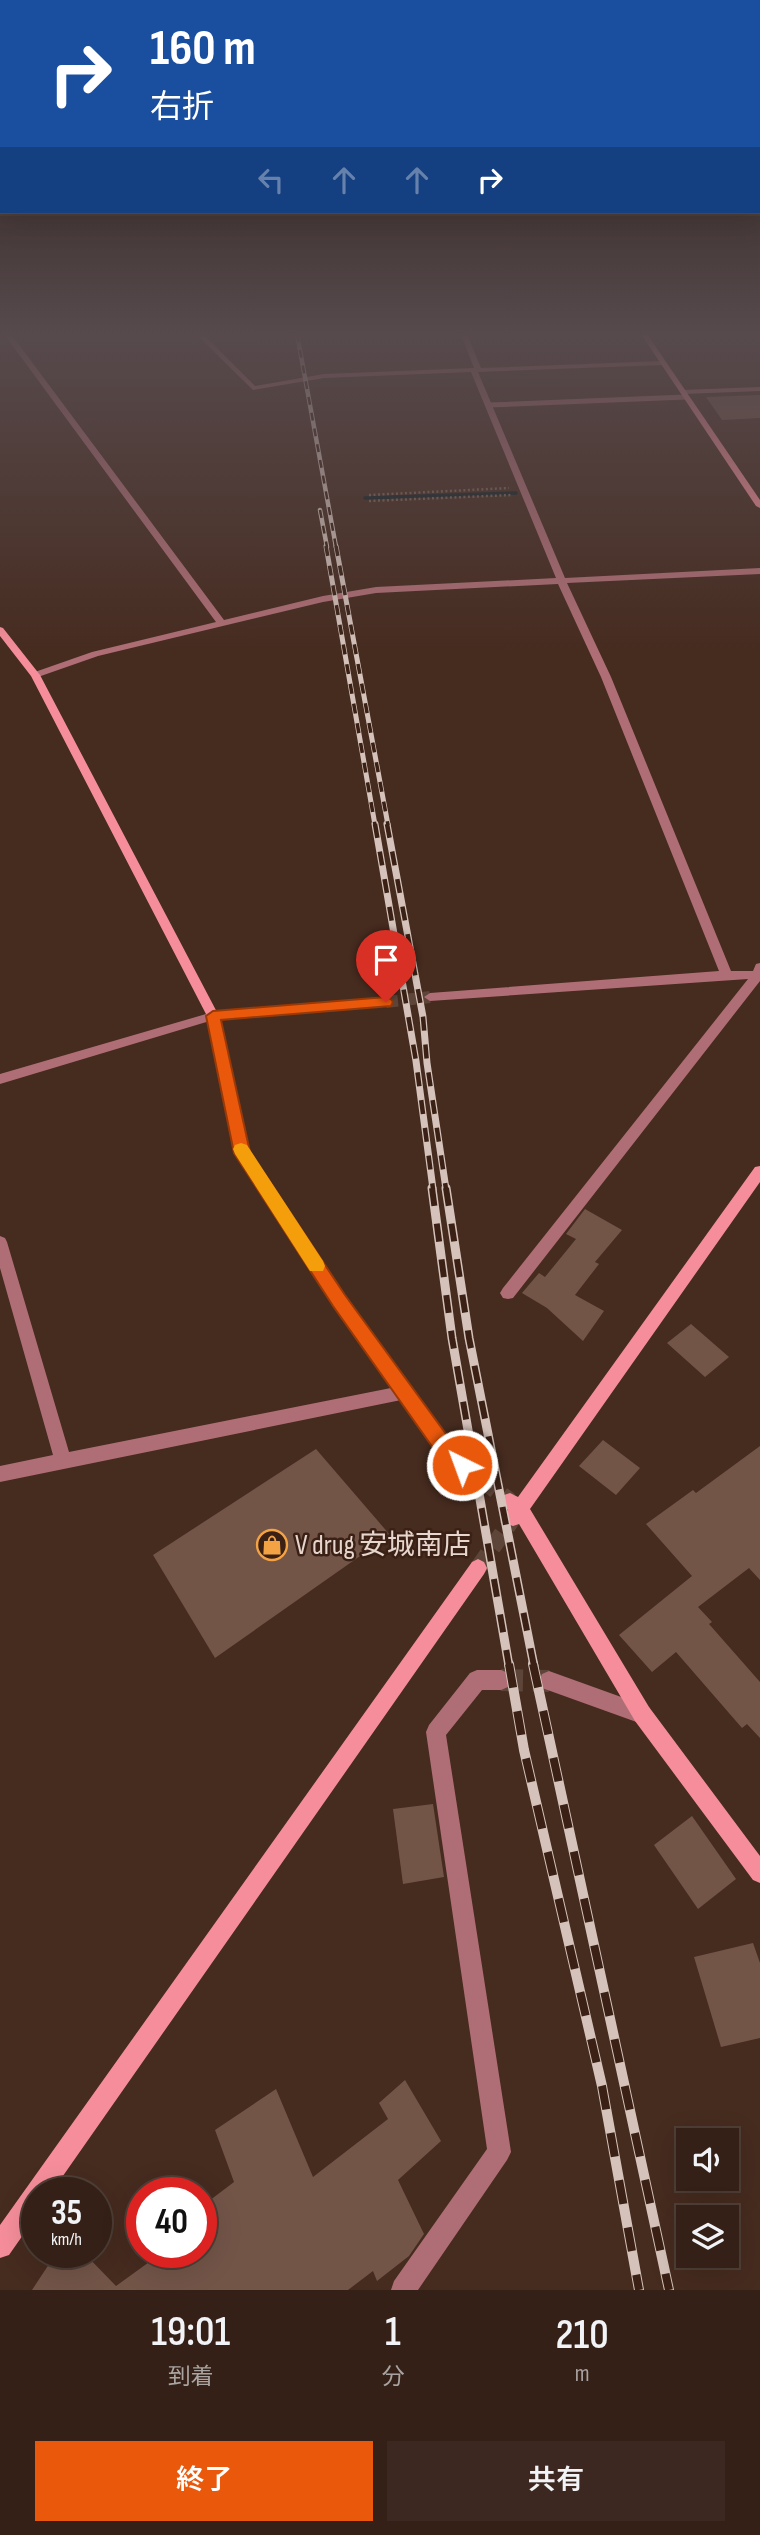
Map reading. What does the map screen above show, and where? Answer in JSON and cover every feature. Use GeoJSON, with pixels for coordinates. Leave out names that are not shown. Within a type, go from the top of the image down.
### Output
{"type":"FeatureCollection","features":[{"type":"Feature","properties":{"kind":"street"},"geometry":{"type":"LineString","coordinates":[[86,441],[222,624]]}},
{"type":"Feature","properties":{"kind":"street"},"geometry":{"type":"LineString","coordinates":[[504,441],[562,582],[606,677],[727,975]]}},
{"type":"Feature","properties":{"kind":"street"},"geometry":{"type":"LineString","coordinates":[[716,441],[760,506]]}},
{"type":"Feature","properties":{"kind":"street"},"geometry":{"type":"LineString","coordinates":[[35,675],[95,654],[323,599],[376,590],[760,571]]}},
{"type":"Feature","properties":{"kind":"street"},"geometry":{"type":"LineString","coordinates":[[0,631],[35,675],[213,1016],[242,1153],[339,1301],[450,1455],[462,1465]]}},
{"type":"Feature","properties":{"kind":"street"},"geometry":{"type":"LineString","coordinates":[[430,997],[759,972]]}},
{"type":"Feature","properties":{"kind":"street"},"geometry":{"type":"LineString","coordinates":[[508,1293],[759,972]]}},
{"type":"Feature","properties":{"kind":"street"},"geometry":{"type":"LineString","coordinates":[[0,1079],[213,1016],[386,1002]]}},
{"type":"Feature","properties":{"kind":"street"},"geometry":{"type":"LineString","coordinates":[[760,1171],[515,1509],[642,1714],[760,1873]]}},
{"type":"Feature","properties":{"kind":"street"},"geometry":{"type":"LineString","coordinates":[[0,1242],[62,1460]]}},
{"type":"Feature","properties":{"kind":"street"},"geometry":{"type":"LineString","coordinates":[[0,1474],[406,1392]]}},
{"type":"Feature","properties":{"kind":"street"},"geometry":{"type":"LineString","coordinates":[[48,2177],[478,1569]]}},
{"type":"Feature","properties":{"kind":"street"},"geometry":{"type":"LineString","coordinates":[[403,2290],[499,2152],[436,1732],[477,1680],[501,1680]]}},
{"type":"Feature","properties":{"kind":"street"},"geometry":{"type":"LineString","coordinates":[[549,1681],[642,1714]]}},
{"type":"Feature","properties":{"kind":"street"},"geometry":{"type":"LineString","coordinates":[[0,2246],[21,2216]]}},
{"type":"Feature","properties":{"kind":"path"},"geometry":{"type":"LineString","coordinates":[[369,495],[526,491]]}},
{"type":"Feature","properties":{"kind":"path"},"geometry":{"type":"LineString","coordinates":[[369,501],[526,491]]}},
{"type":"Feature","properties":{"kind":"building"},"geometry":{"type":"Polygon","coordinates":[[[585,1209],[622,1230],[595,1262],[599,1264],[575,1295],[604,1311],[583,1341],[547,1308],[522,1293],[539,1273],[545,1277],[576,1239],[566,1234],[585,1209]]]}},
{"type":"Feature","properties":{"kind":"building"},"geometry":{"type":"Polygon","coordinates":[[[691,1324],[729,1357],[705,1377],[667,1343],[691,1324]]]}},
{"type":"Feature","properties":{"kind":"building"},"geometry":{"type":"Polygon","coordinates":[[[603,1440],[640,1468],[616,1495],[579,1466],[603,1440]]]}},
{"type":"Feature","properties":{"kind":"building"},"geometry":{"type":"Polygon","coordinates":[[[760,1446],[760,1580],[749,1568],[698,1607],[712,1622],[709,1624],[760,1682],[760,1738],[747,1724],[742,1728],[676,1652],[652,1672],[619,1635],[692,1576],[646,1524],[693,1490],[696,1493],[760,1446]]]}},
{"type":"Feature","properties":{"kind":"building","name":"V drug 安城南店"},"geometry":{"type":"Polygon","coordinates":[[[316,1449],[390,1535],[215,1658],[153,1555],[316,1449]]]}},
{"type":"Feature","properties":{"kind":"building"},"geometry":{"type":"Polygon","coordinates":[[[433,1804],[444,1877],[403,1884],[393,1809],[433,1804]]]}},
{"type":"Feature","properties":{"kind":"building"},"geometry":{"type":"Polygon","coordinates":[[[692,1816],[736,1879],[698,1909],[654,1845],[692,1816]]]}},
{"type":"Feature","properties":{"kind":"building"},"geometry":{"type":"Polygon","coordinates":[[[753,1943],[760,1963],[760,2038],[721,2047],[694,1957],[753,1943]]]}},
{"type":"Feature","properties":{"kind":"building"},"geometry":{"type":"Polygon","coordinates":[[[405,2080],[441,2141],[398,2180],[424,2234],[409,2256],[377,2281],[373,2271],[348,2290],[32,2290],[46,2268],[99,2268],[116,2286],[141,2268],[217,2268],[217,2195],[234,2182],[215,2130],[276,2089],[313,2177],[388,2119],[379,2103],[405,2080]]]}},
{"type":"Feature","properties":{"kind":"waterway"},"geometry":{"type":"LineString","coordinates":[[365,498],[516,493]]}},
{"type":"Feature","properties":{"kind":"tunnel"},"geometry":{"type":"LineString","coordinates":[[386,1002],[430,997]]}},
{"type":"Feature","properties":{"kind":"tunnel"},"geometry":{"type":"LineString","coordinates":[[462,1465],[510,1501]]}},
{"type":"Feature","properties":{"kind":"tunnel"},"geometry":{"type":"LineString","coordinates":[[478,1568],[513,1518]]}},
{"type":"Feature","properties":{"kind":"tunnel"},"geometry":{"type":"LineString","coordinates":[[501,1680],[549,1681]]}},
{"type":"Feature","properties":{"kind":"railway"},"geometry":{"type":"LineString","coordinates":[[317,441],[336,547]]}},
{"type":"Feature","properties":{"kind":"railway"},"geometry":{"type":"LineString","coordinates":[[320,510],[327,547]]}},
{"type":"Feature","properties":{"kind":"railway"},"geometry":{"type":"LineString","coordinates":[[326,546],[375,825]]}},
{"type":"Feature","properties":{"kind":"railway"},"geometry":{"type":"LineString","coordinates":[[336,546],[388,825]]}},
{"type":"Feature","properties":{"kind":"railway"},"geometry":{"type":"LineString","coordinates":[[375,824],[416,1061],[433,1189]]}},
{"type":"Feature","properties":{"kind":"railway"},"geometry":{"type":"LineString","coordinates":[[387,824],[423,1017],[427,1063],[446,1189]]}},
{"type":"Feature","properties":{"kind":"railway"},"geometry":{"type":"LineString","coordinates":[[432,1188],[452,1338],[509,1666]]}},
{"type":"Feature","properties":{"kind":"railway"},"geometry":{"type":"LineString","coordinates":[[446,1188],[469,1338],[534,1666]]}},
{"type":"Feature","properties":{"kind":"railway"},"geometry":{"type":"LineString","coordinates":[[509,1664],[524,1750],[602,2086],[639,2290]]}},
{"type":"Feature","properties":{"kind":"railway"},"geometry":{"type":"LineString","coordinates":[[533,1664],[669,2290]]}},
{"type":"Feature","properties":{"kind":"slow traffic"},"geometry":{"type":"LineString","coordinates":[[241,1149],[317,1266]]}},
{"type":"Feature","properties":{"kind":"place","name":"V drug 安城南店"},"geometry":{"type":"Point","coordinates":[272,1545]}},
{"type":"Feature","properties":{"kind":"route"},"geometry":{"type":"LineString","coordinates":[[386,1002],[213,1016],[242,1153],[339,1301],[450,1455],[462,1465]]}}]}
